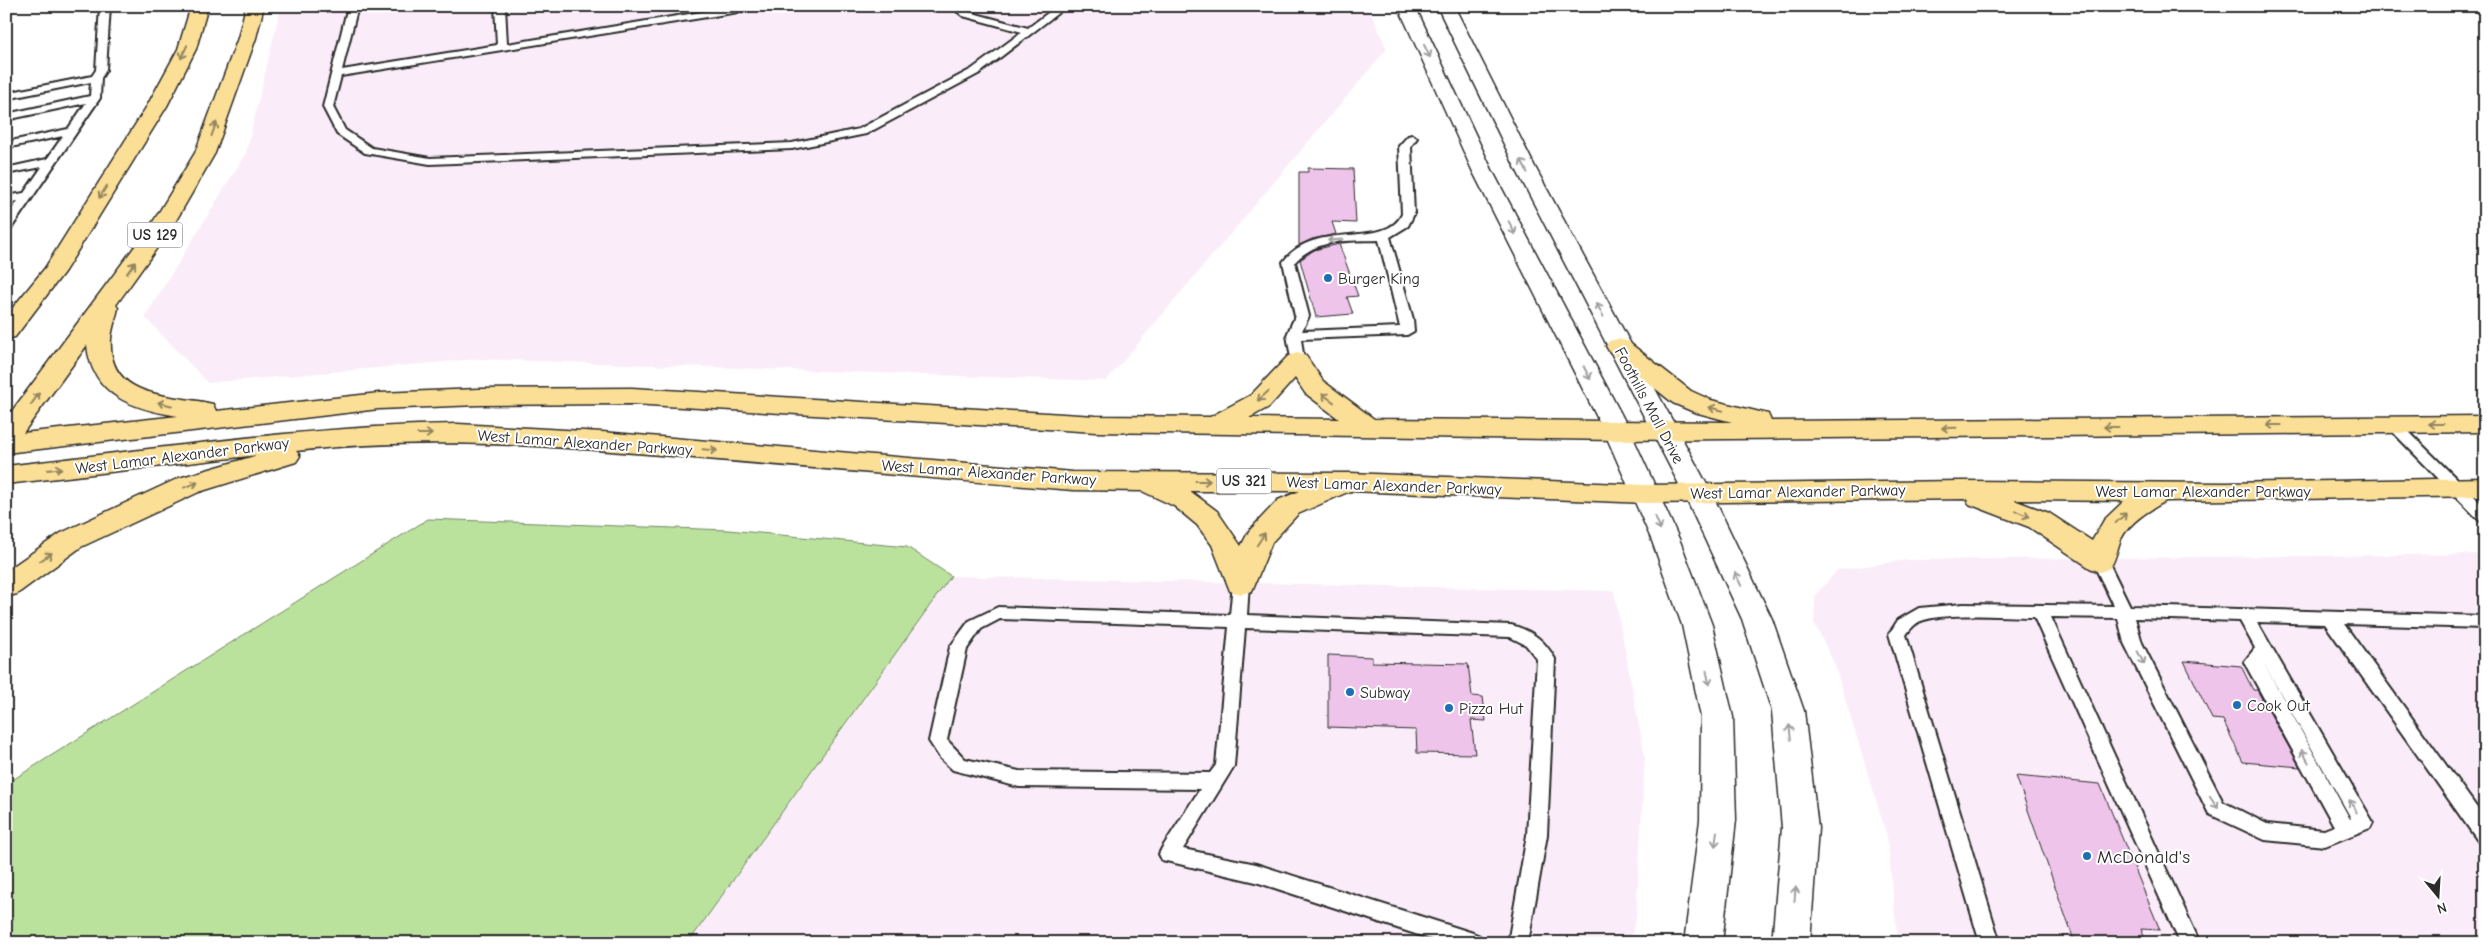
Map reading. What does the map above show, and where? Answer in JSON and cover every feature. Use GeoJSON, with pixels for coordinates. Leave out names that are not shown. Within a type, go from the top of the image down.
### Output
{"type":"FeatureCollection","features":[{"type":"Feature","properties":{"kind":"highway"},"geometry":{"type":"LineString","coordinates":[[6,332],[54,270],[157,106],[187,49],[200,6]]}},
{"type":"Feature","properties":{"kind":"highway","name":"US 129"},"geometry":{"type":"LineString","coordinates":[[6,438],[163,224],[205,153],[247,38],[255,6]]}},
{"type":"Feature","properties":{"kind":"highway"},"geometry":{"type":"LineString","coordinates":[[108,300],[99,340],[103,367],[118,387],[142,399],[186,409],[265,413]]}},
{"type":"Feature","properties":{"kind":"highway"},"geometry":{"type":"LineString","coordinates":[[1618,346],[1682,398],[1704,406],[1797,430]]}},
{"type":"Feature","properties":{"kind":"highway"},"geometry":{"type":"LineString","coordinates":[[1215,426],[1260,400],[1297,361],[1314,388],[1367,428]]}},
{"type":"Feature","properties":{"kind":"highway","name":"West Lamar Alexander Parkway"},"geometry":{"type":"LineString","coordinates":[[6,444],[380,401],[478,397],[632,396],[1096,424],[1215,426],[1617,431],[2485,424]]}},
{"type":"Feature","properties":{"kind":"highway"},"geometry":{"type":"LineString","coordinates":[[6,586],[71,540],[189,485],[279,458],[384,434]]}},
{"type":"Feature","properties":{"kind":"highway","name":"West Lamar Alexander Parkway"},"geometry":{"type":"LineString","coordinates":[[6,475],[384,434],[458,434],[602,441],[1073,481],[1350,482],[1646,494],[1961,490],[2161,492],[2485,487]]}},
{"type":"Feature","properties":{"kind":"highway"},"geometry":{"type":"LineString","coordinates":[[1140,481],[1184,499],[1206,518],[1225,542],[1241,583]]}},
{"type":"Feature","properties":{"kind":"highway"},"geometry":{"type":"LineString","coordinates":[[1241,583],[1259,538],[1288,507],[1350,482]]}},
{"type":"Feature","properties":{"kind":"highway"},"geometry":{"type":"LineString","coordinates":[[1961,490],[2039,520],[2100,560],[2102,546],[2113,526],[2134,506],[2161,492]]}},
{"type":"Feature","properties":{"kind":"main road"},"geometry":{"type":"LineString","coordinates":[[1406,6],[1482,170],[1617,431],[1646,494],[1697,625],[1717,717],[1718,820],[1703,943]]}},
{"type":"Feature","properties":{"kind":"main road","name":"Foothills Mall Drive"},"geometry":{"type":"LineString","coordinates":[[1445,6],[1524,168],[1697,492],[1757,620],[1788,711],[1800,828],[1791,943]]}},
{"type":"Feature","properties":{"kind":"lane"},"geometry":{"type":"LineString","coordinates":[[6,227],[95,98],[96,78],[101,70],[105,6]]}},
{"type":"Feature","properties":{"kind":"lane"},"geometry":{"type":"LineString","coordinates":[[353,6],[328,108],[340,132],[369,151],[430,161],[792,146],[862,132],[976,71],[1064,6]]}},
{"type":"Feature","properties":{"kind":"lane"},"geometry":{"type":"LineString","coordinates":[[500,6],[502,48]]}},
{"type":"Feature","properties":{"kind":"lane"},"geometry":{"type":"LineString","coordinates":[[337,74],[757,6]]}},
{"type":"Feature","properties":{"kind":"lane"},"geometry":{"type":"LineString","coordinates":[[954,6],[966,14],[1030,31]]}},
{"type":"Feature","properties":{"kind":"lane"},"geometry":{"type":"LineString","coordinates":[[6,96],[96,78]]}},
{"type":"Feature","properties":{"kind":"lane"},"geometry":{"type":"LineString","coordinates":[[6,117],[95,98]]}},
{"type":"Feature","properties":{"kind":"lane"},"geometry":{"type":"LineString","coordinates":[[6,145],[73,130]]}},
{"type":"Feature","properties":{"kind":"lane"},"geometry":{"type":"LineString","coordinates":[[1297,361],[1294,335],[1302,316],[1289,262],[1294,254],[1304,246],[1325,240],[1384,236],[1404,223],[1408,214],[1405,146],[1412,138]]}},
{"type":"Feature","properties":{"kind":"lane"},"geometry":{"type":"LineString","coordinates":[[6,171],[51,162]]}},
{"type":"Feature","properties":{"kind":"lane"},"geometry":{"type":"LineString","coordinates":[[6,200],[29,195]]}},
{"type":"Feature","properties":{"kind":"lane"},"geometry":{"type":"LineString","coordinates":[[1294,335],[1407,331],[1406,319],[1384,236]]}},
{"type":"Feature","properties":{"kind":"lane"},"geometry":{"type":"LineString","coordinates":[[2394,425],[2485,517]]}},
{"type":"Feature","properties":{"kind":"lane"},"geometry":{"type":"LineString","coordinates":[[2100,560],[2125,612],[2133,643],[2216,808],[2265,832],[2325,838],[2363,822],[2245,615]]}},
{"type":"Feature","properties":{"kind":"lane"},"geometry":{"type":"LineString","coordinates":[[1241,583],[1225,766],[1169,854],[1256,873],[1473,943]]}},
{"type":"Feature","properties":{"kind":"lane"},"geometry":{"type":"LineString","coordinates":[[1990,943],[1897,634],[1904,624],[1919,614],[1963,610],[2125,612],[2485,622]]}},
{"type":"Feature","properties":{"kind":"lane"},"geometry":{"type":"LineString","coordinates":[[2040,611],[2190,943]]}},
{"type":"Feature","properties":{"kind":"lane"},"geometry":{"type":"LineString","coordinates":[[1214,781],[1019,779],[960,765],[946,753],[938,741],[959,647],[976,625],[998,613],[1511,631],[1527,636],[1538,645],[1546,659],[1537,835],[1518,943]]}},
{"type":"Feature","properties":{"kind":"lane"},"geometry":{"type":"LineString","coordinates":[[2330,618],[2485,835]]}},
{"type":"Feature","properties":{"kind":"shaded area"},"geometry":{"type":"Polygon","coordinates":[[[281,6],[1368,6],[1387,49],[1106,381],[477,359],[208,383],[145,317],[246,153],[281,6]]]}},
{"type":"Feature","properties":{"kind":"shaded area"},"geometry":{"type":"Polygon","coordinates":[[[2485,554],[2485,943],[1898,943],[1887,836],[1834,663],[1814,623],[1815,596],[1837,570],[1907,560],[2485,554]]]}},
{"type":"Feature","properties":{"kind":"shaded area"},"geometry":{"type":"Polygon","coordinates":[[[951,576],[1614,591],[1645,757],[1636,918],[1629,943],[688,943],[951,576]]]}},
{"type":"Feature","properties":{"kind":"green space"},"geometry":{"type":"Polygon","coordinates":[[[428,519],[728,530],[907,547],[951,576],[688,943],[6,943],[6,784],[428,519]]]}},
{"type":"Feature","properties":{"kind":"building"},"geometry":{"type":"Polygon","coordinates":[[[1308,168],[1353,169],[1356,223],[1332,222],[1336,234],[1312,239],[1299,245],[1299,172],[1308,172],[1308,168]]]}},
{"type":"Feature","properties":{"kind":"building","name":"Burger King"},"geometry":{"type":"Polygon","coordinates":[[[1339,244],[1358,296],[1347,297],[1353,314],[1316,317],[1300,260],[1314,250],[1339,244]]]}},
{"type":"Feature","properties":{"kind":"building"},"geometry":{"type":"Polygon","coordinates":[[[1328,655],[1372,657],[1372,662],[1468,664],[1472,696],[1483,697],[1486,721],[1471,720],[1475,754],[1417,753],[1416,730],[1328,727],[1328,655]]]}},
{"type":"Feature","properties":{"kind":"building","name":"Cook Out"},"geometry":{"type":"Polygon","coordinates":[[[2184,661],[2241,666],[2253,690],[2257,690],[2300,767],[2243,762],[2223,720],[2212,719],[2184,661]]]}},
{"type":"Feature","properties":{"kind":"building","name":"McDonald's"},"geometry":{"type":"Polygon","coordinates":[[[2016,776],[2100,784],[2160,930],[2141,929],[2147,943],[2075,943],[2016,776]]]}},
{"type":"Feature","properties":{"kind":"place","name":"Burger King"},"geometry":{"type":"Point","coordinates":[1328,278]}},
{"type":"Feature","properties":{"kind":"place","name":"Subway"},"geometry":{"type":"Point","coordinates":[1350,692]}},
{"type":"Feature","properties":{"kind":"place","name":"Cook Out"},"geometry":{"type":"Point","coordinates":[2237,705]}},
{"type":"Feature","properties":{"kind":"place","name":"Pizza Hut"},"geometry":{"type":"Point","coordinates":[1449,708]}},
{"type":"Feature","properties":{"kind":"place","name":"McDonald's"},"geometry":{"type":"Point","coordinates":[2087,856]}}]}
